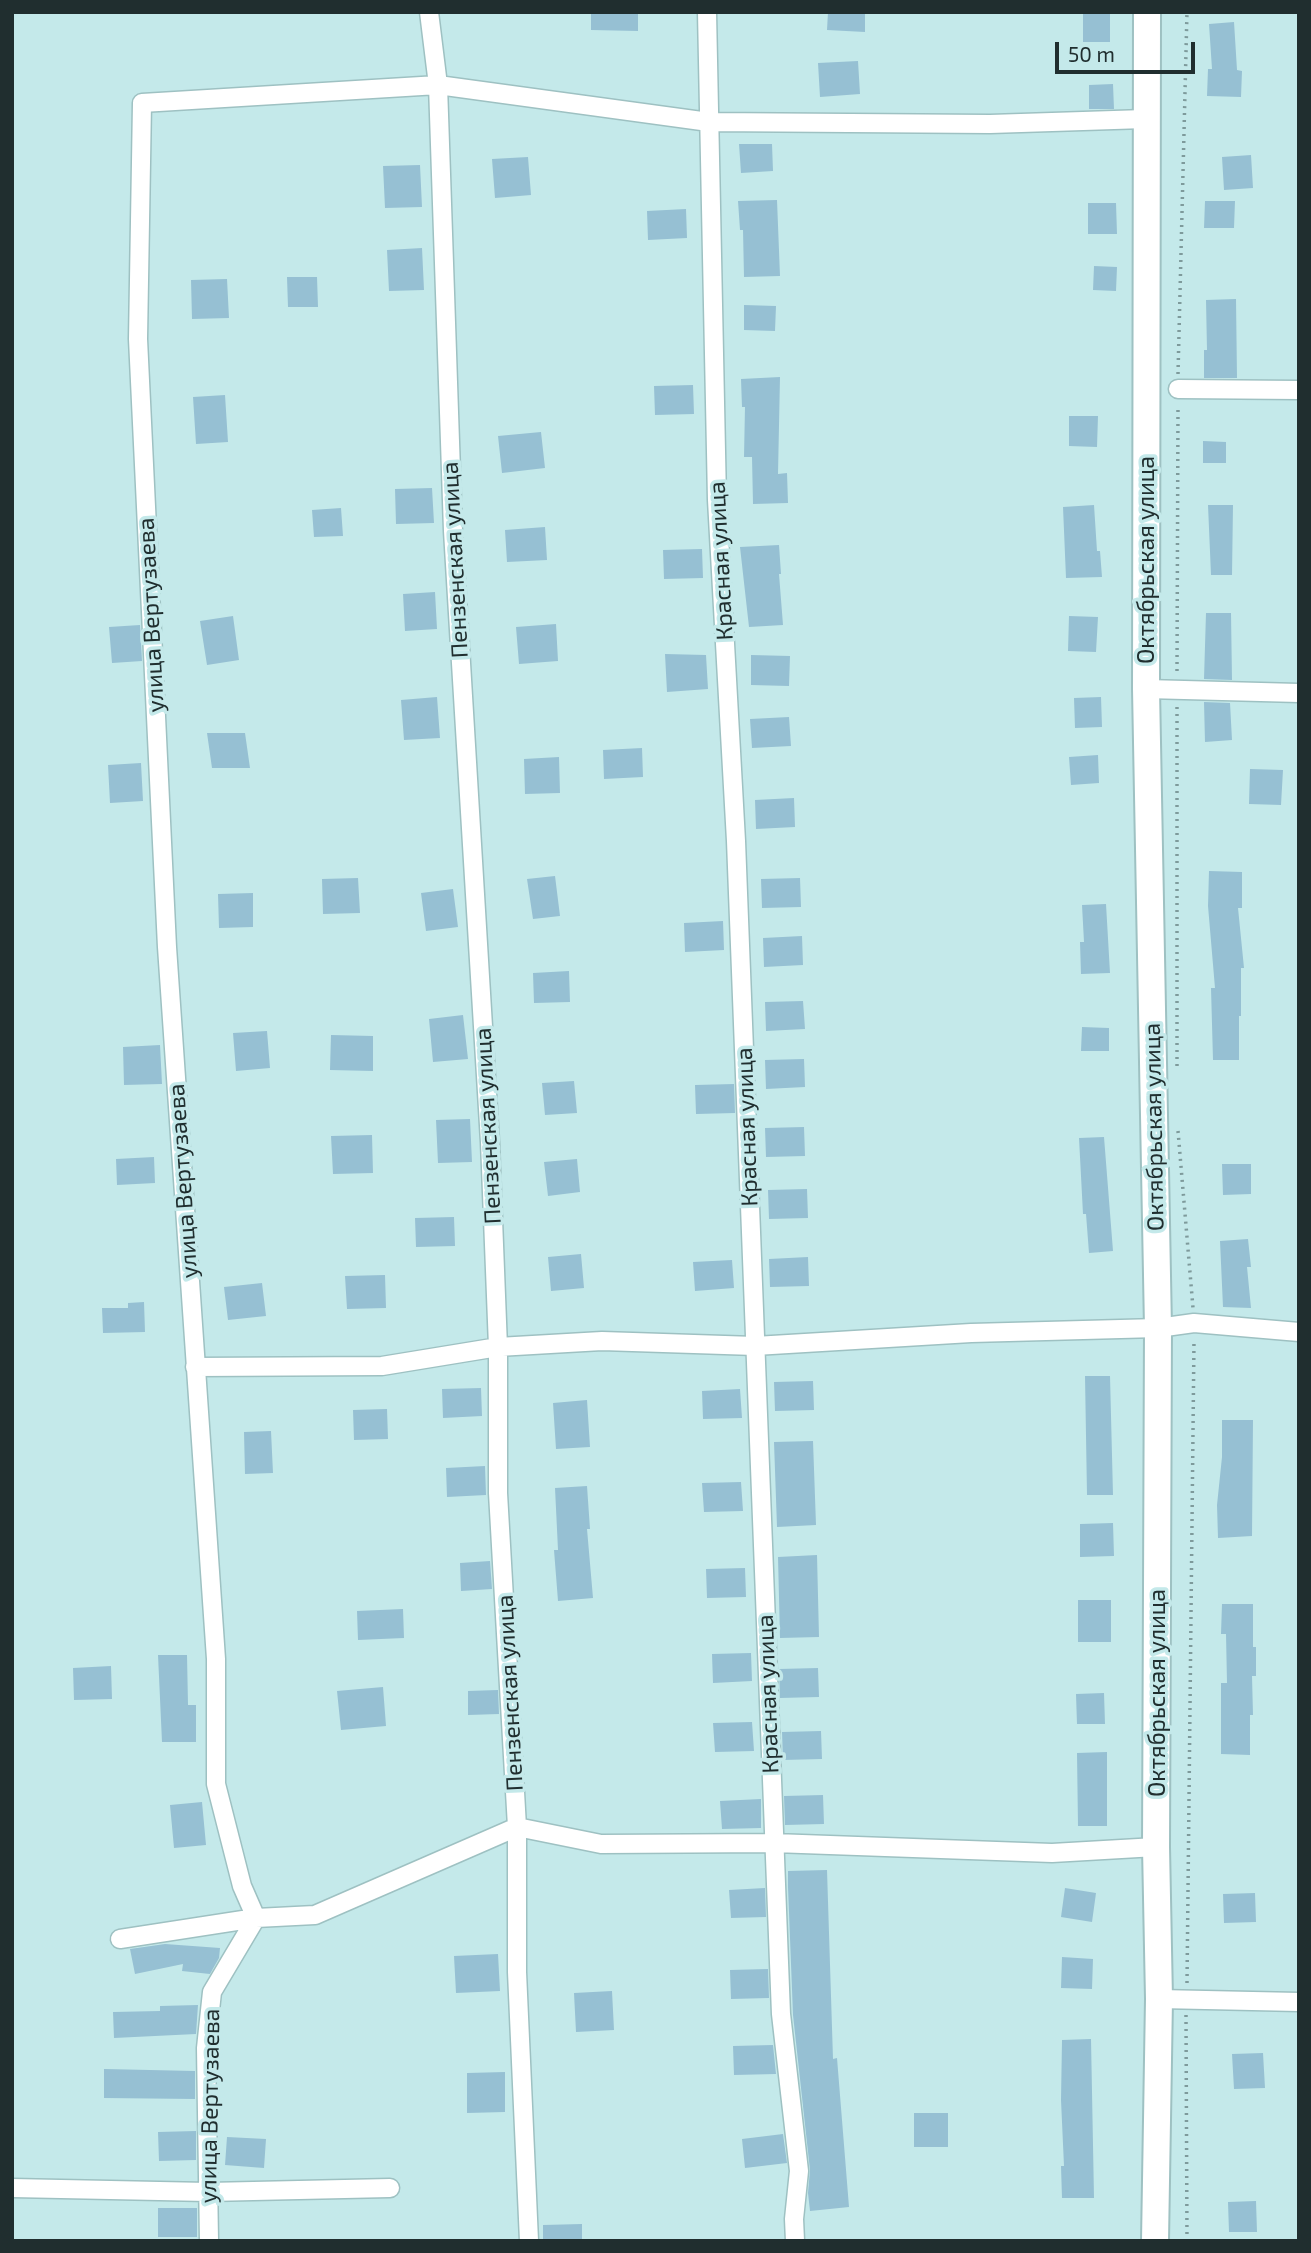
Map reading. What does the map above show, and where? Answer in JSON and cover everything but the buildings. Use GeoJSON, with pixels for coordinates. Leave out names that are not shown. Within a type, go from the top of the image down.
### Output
{"type":"FeatureCollection","features":[{"type":"Feature","properties":{"kind":"main road","name":"Октябрьская улица"},"geometry":{"type":"LineString","coordinates":[[1147,12],[1146,689],[1158,1328],[1156,1847],[1159,1999],[1155,2241]]}},
{"type":"Feature","properties":{"kind":"street","name":"Пензенская улица"},"geometry":{"type":"LineString","coordinates":[[429,12],[438,85],[453,531],[489,1128],[498,1347],[498,1493],[517,1827],[517,1972],[529,2241]]}},
{"type":"Feature","properties":{"kind":"street","name":"Красная улица"},"geometry":{"type":"LineString","coordinates":[[707,12],[717,500],[736,841],[781,2014],[799,2171],[794,2219],[795,2241]]}},
{"type":"Feature","properties":{"kind":"street","name":"улица Вертузаева"},"geometry":{"type":"LineString","coordinates":[[209,2241],[206,2048],[212,1992],[256,1919],[242,1886],[216,1784],[216,1659],[167,947],[138,340],[142,103],[438,85]]}},
{"type":"Feature","properties":{"kind":"street"},"geometry":{"type":"LineString","coordinates":[[438,85],[709,122],[990,124],[1145,118]]}},
{"type":"Feature","properties":{"kind":"street"},"geometry":{"type":"LineString","coordinates":[[1178,389],[1299,390]]}},
{"type":"Feature","properties":{"kind":"street"},"geometry":{"type":"LineString","coordinates":[[1146,689],[1299,693]]}},
{"type":"Feature","properties":{"kind":"street"},"geometry":{"type":"LineString","coordinates":[[195,1367],[382,1366],[498,1347],[602,1341],[755,1346],[971,1334],[1158,1328],[1194,1324],[1299,1332]]}},
{"type":"Feature","properties":{"kind":"street"},"geometry":{"type":"LineString","coordinates":[[120,1939],[256,1919],[315,1915],[517,1827],[601,1844],[774,1843],[1052,1853],[1156,1847]]}},
{"type":"Feature","properties":{"kind":"street"},"geometry":{"type":"LineString","coordinates":[[1159,1999],[1299,2001]]}},
{"type":"Feature","properties":{"kind":"street"},"geometry":{"type":"LineString","coordinates":[[12,2188],[208,2192],[390,2188]]}},
{"type":"Feature","properties":{"kind":"path"},"geometry":{"type":"LineString","coordinates":[[1178,1079],[1177,348],[1187,12]]}},
{"type":"Feature","properties":{"kind":"path"},"geometry":{"type":"LineString","coordinates":[[1178,1120],[1194,1324],[1186,1999],[1186,2241]]}}]}
